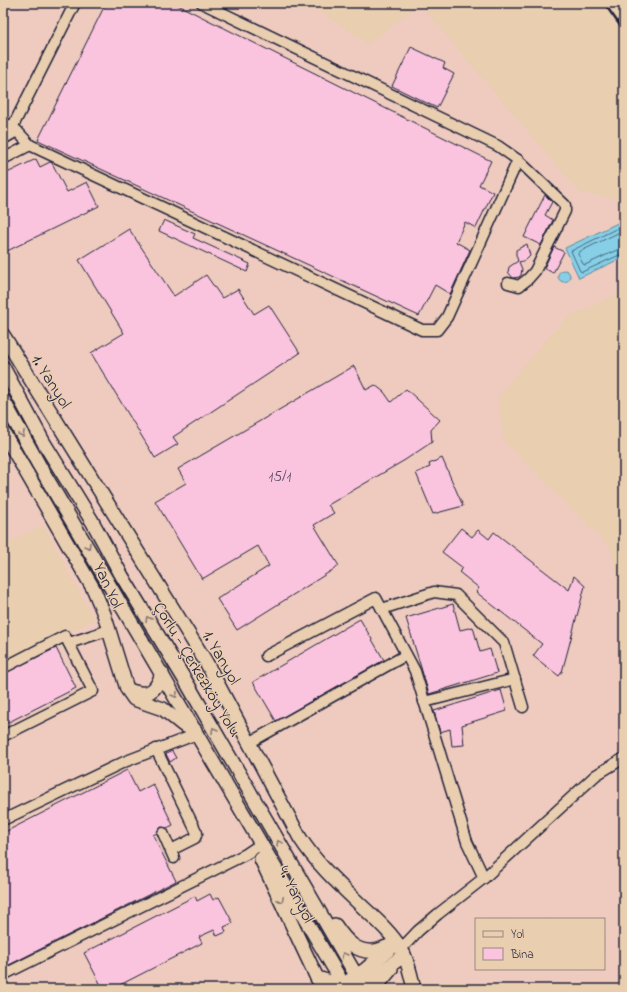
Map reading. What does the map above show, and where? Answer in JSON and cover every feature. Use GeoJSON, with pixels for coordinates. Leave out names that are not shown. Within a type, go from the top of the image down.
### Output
{"type":"FeatureCollection","features":[{"type":"Feature","properties":{"kind":"main road","name":"1. Yanyol"},"geometry":{"type":"LineString","coordinates":[[3,335],[206,662],[300,838],[320,866],[386,928],[401,949],[414,989]]}},
{"type":"Feature","properties":{"kind":"main road","name":"Çorlu - Çerkezköy Yolu"},"geometry":{"type":"LineString","coordinates":[[3,367],[44,443],[92,521],[122,576],[188,685],[360,983]]}},
{"type":"Feature","properties":{"kind":"main road","name":"Çorlu - Çerkezköy Yolu"},"geometry":{"type":"LineString","coordinates":[[3,400],[39,465],[345,987]]}},
{"type":"Feature","properties":{"kind":"main road","name":"Yan Yol"},"geometry":{"type":"LineString","coordinates":[[3,432],[94,590],[109,630],[127,689]]}},
{"type":"Feature","properties":{"kind":"main road"},"geometry":{"type":"LineString","coordinates":[[127,689],[139,694],[153,691],[159,683],[162,673]]}},
{"type":"Feature","properties":{"kind":"main road"},"geometry":{"type":"LineString","coordinates":[[127,689],[134,699],[163,709],[183,725],[196,732]]}},
{"type":"Feature","properties":{"kind":"main road","name":"4. Yanyol"},"geometry":{"type":"LineString","coordinates":[[243,813],[255,848],[316,983],[324,989]]}},
{"type":"Feature","properties":{"kind":"main road"},"geometry":{"type":"LineString","coordinates":[[312,900],[326,914],[344,938],[355,948],[369,952],[401,949]]}},
{"type":"Feature","properties":{"kind":"main road"},"geometry":{"type":"LineString","coordinates":[[316,983],[330,982],[345,987],[360,983],[401,949]]}},
{"type":"Feature","properties":{"kind":"main road"},"geometry":{"type":"LineString","coordinates":[[378,989],[384,976],[401,949]]}},
{"type":"Feature","properties":{"kind":"street"},"geometry":{"type":"LineString","coordinates":[[3,139],[11,127],[75,3]]}},
{"type":"Feature","properties":{"kind":"street"},"geometry":{"type":"LineString","coordinates":[[202,3],[498,146],[518,160],[565,205],[565,211],[535,271],[519,286],[508,283]]}},
{"type":"Feature","properties":{"kind":"street"},"geometry":{"type":"LineString","coordinates":[[11,127],[30,145],[422,330],[429,331],[437,330],[447,317],[518,160]]}},
{"type":"Feature","properties":{"kind":"street"},"geometry":{"type":"LineString","coordinates":[[3,159],[30,145]]}},
{"type":"Feature","properties":{"kind":"street"},"geometry":{"type":"LineString","coordinates":[[382,609],[434,592],[456,595],[504,643],[523,707]]}},
{"type":"Feature","properties":{"kind":"street"},"geometry":{"type":"LineString","coordinates":[[266,656],[376,598],[415,672],[467,842],[484,878]]}},
{"type":"Feature","properties":{"kind":"street"},"geometry":{"type":"LineString","coordinates":[[69,643],[109,630]]}},
{"type":"Feature","properties":{"kind":"street"},"geometry":{"type":"LineString","coordinates":[[3,668],[65,636],[92,691],[3,736]]}},
{"type":"Feature","properties":{"kind":"street"},"geometry":{"type":"LineString","coordinates":[[249,743],[406,655]]}},
{"type":"Feature","properties":{"kind":"street"},"geometry":{"type":"LineString","coordinates":[[424,702],[515,679]]}},
{"type":"Feature","properties":{"kind":"street"},"geometry":{"type":"LineString","coordinates":[[3,820],[124,762],[196,732]]}},
{"type":"Feature","properties":{"kind":"street"},"geometry":{"type":"LineString","coordinates":[[156,749],[197,833],[195,838],[173,854],[163,833]]}},
{"type":"Feature","properties":{"kind":"street"},"geometry":{"type":"LineString","coordinates":[[401,949],[428,923],[484,878],[596,775],[624,758]]}},
{"type":"Feature","properties":{"kind":"street"},"geometry":{"type":"LineString","coordinates":[[3,975],[246,854],[255,848]]}},
{"type":"Feature","properties":{"kind":"shaded area"},"geometry":{"type":"Polygon","coordinates":[[[3,3],[308,3],[368,44],[420,4],[580,193],[624,200],[624,291],[570,316],[549,336],[498,396],[504,441],[611,548],[624,607],[624,989],[3,989],[3,663],[94,620],[43,525],[3,545],[3,3]]]}},
{"type":"Feature","properties":{"kind":"water"},"geometry":{"type":"Polygon","coordinates":[[[624,220],[624,257],[579,278],[565,248],[624,220]]]}},
{"type":"Feature","properties":{"kind":"water"},"geometry":{"type":"Polygon","coordinates":[[[562,270],[566,270],[570,276],[566,282],[562,282],[558,278],[558,274],[562,270]]]}},
{"type":"Feature","properties":{"kind":"building"},"geometry":{"type":"Polygon","coordinates":[[[106,3],[174,3],[491,161],[479,185],[493,192],[476,228],[465,222],[456,242],[470,250],[450,294],[435,285],[419,316],[38,140],[106,3]]]}},
{"type":"Feature","properties":{"kind":"building"},"geometry":{"type":"Polygon","coordinates":[[[411,47],[445,63],[443,68],[454,74],[437,108],[392,86],[411,47]]]}},
{"type":"Feature","properties":{"kind":"building"},"geometry":{"type":"Polygon","coordinates":[[[36,159],[40,167],[50,162],[52,163],[67,192],[87,182],[99,206],[3,253],[3,175],[36,159]]]}},
{"type":"Feature","properties":{"kind":"building"},"geometry":{"type":"Polygon","coordinates":[[[545,195],[552,202],[545,215],[553,220],[541,245],[524,237],[545,195]]]}},
{"type":"Feature","properties":{"kind":"building"},"geometry":{"type":"Polygon","coordinates":[[[164,220],[195,234],[193,238],[250,264],[247,272],[159,231],[164,220]]]}},
{"type":"Feature","properties":{"kind":"building"},"geometry":{"type":"Polygon","coordinates":[[[129,229],[174,296],[206,275],[222,298],[238,289],[254,314],[269,305],[300,353],[173,437],[178,444],[155,458],[91,353],[124,333],[79,260],[129,229]]]}},
{"type":"Feature","properties":{"kind":"building"},"geometry":{"type":"Polygon","coordinates":[[[527,244],[530,256],[526,260],[519,262],[522,269],[521,275],[513,278],[508,272],[509,267],[518,261],[516,250],[527,244]]]}},
{"type":"Feature","properties":{"kind":"building"},"geometry":{"type":"Polygon","coordinates":[[[554,247],[564,252],[553,273],[544,268],[554,247]]]}},
{"type":"Feature","properties":{"kind":"building"},"geometry":{"type":"Polygon","coordinates":[[[354,366],[366,390],[375,385],[384,392],[391,402],[406,389],[440,420],[431,430],[432,442],[405,460],[328,505],[334,513],[314,525],[339,566],[237,630],[217,599],[269,566],[258,546],[202,579],[155,501],[186,483],[178,469],[354,366]]]}},
{"type":"Feature","properties":{"kind":"building"},"geometry":{"type":"Polygon","coordinates":[[[442,458],[463,506],[433,514],[416,473],[430,467],[429,464],[442,458]]]}},
{"type":"Feature","properties":{"kind":"building"},"geometry":{"type":"Polygon","coordinates":[[[461,528],[472,537],[478,530],[489,539],[494,532],[569,590],[574,576],[585,586],[562,672],[559,676],[533,656],[542,644],[476,592],[479,588],[459,572],[463,568],[442,552],[461,528]]]}},
{"type":"Feature","properties":{"kind":"building"},"geometry":{"type":"Polygon","coordinates":[[[453,604],[460,630],[473,627],[480,652],[490,649],[497,673],[429,694],[406,618],[453,604]]]}},
{"type":"Feature","properties":{"kind":"building"},"geometry":{"type":"Polygon","coordinates":[[[360,619],[384,660],[276,721],[253,682],[360,619]]]}},
{"type":"Feature","properties":{"kind":"building"},"geometry":{"type":"Polygon","coordinates":[[[56,648],[76,688],[3,725],[3,674],[56,648]]]}},
{"type":"Feature","properties":{"kind":"building"},"geometry":{"type":"Polygon","coordinates":[[[501,690],[507,711],[462,725],[464,745],[452,746],[450,729],[440,732],[434,711],[501,690]]]}},
{"type":"Feature","properties":{"kind":"building"},"geometry":{"type":"Polygon","coordinates":[[[172,751],[176,758],[170,762],[166,754],[172,751]]]}},
{"type":"Feature","properties":{"kind":"building"},"geometry":{"type":"Polygon","coordinates":[[[127,770],[138,792],[153,784],[173,825],[167,828],[160,827],[157,833],[153,835],[176,881],[3,968],[3,833],[127,770]]]}},
{"type":"Feature","properties":{"kind":"building"},"geometry":{"type":"Polygon","coordinates":[[[210,894],[213,900],[219,897],[233,923],[224,927],[226,932],[217,936],[214,930],[199,937],[202,943],[112,989],[103,989],[84,953],[195,896],[197,901],[210,894]]]}},
{"type":"Feature","properties":{"kind":"railway"},"geometry":{"type":"LineString","coordinates":[[604,3],[624,31]]}}]}
